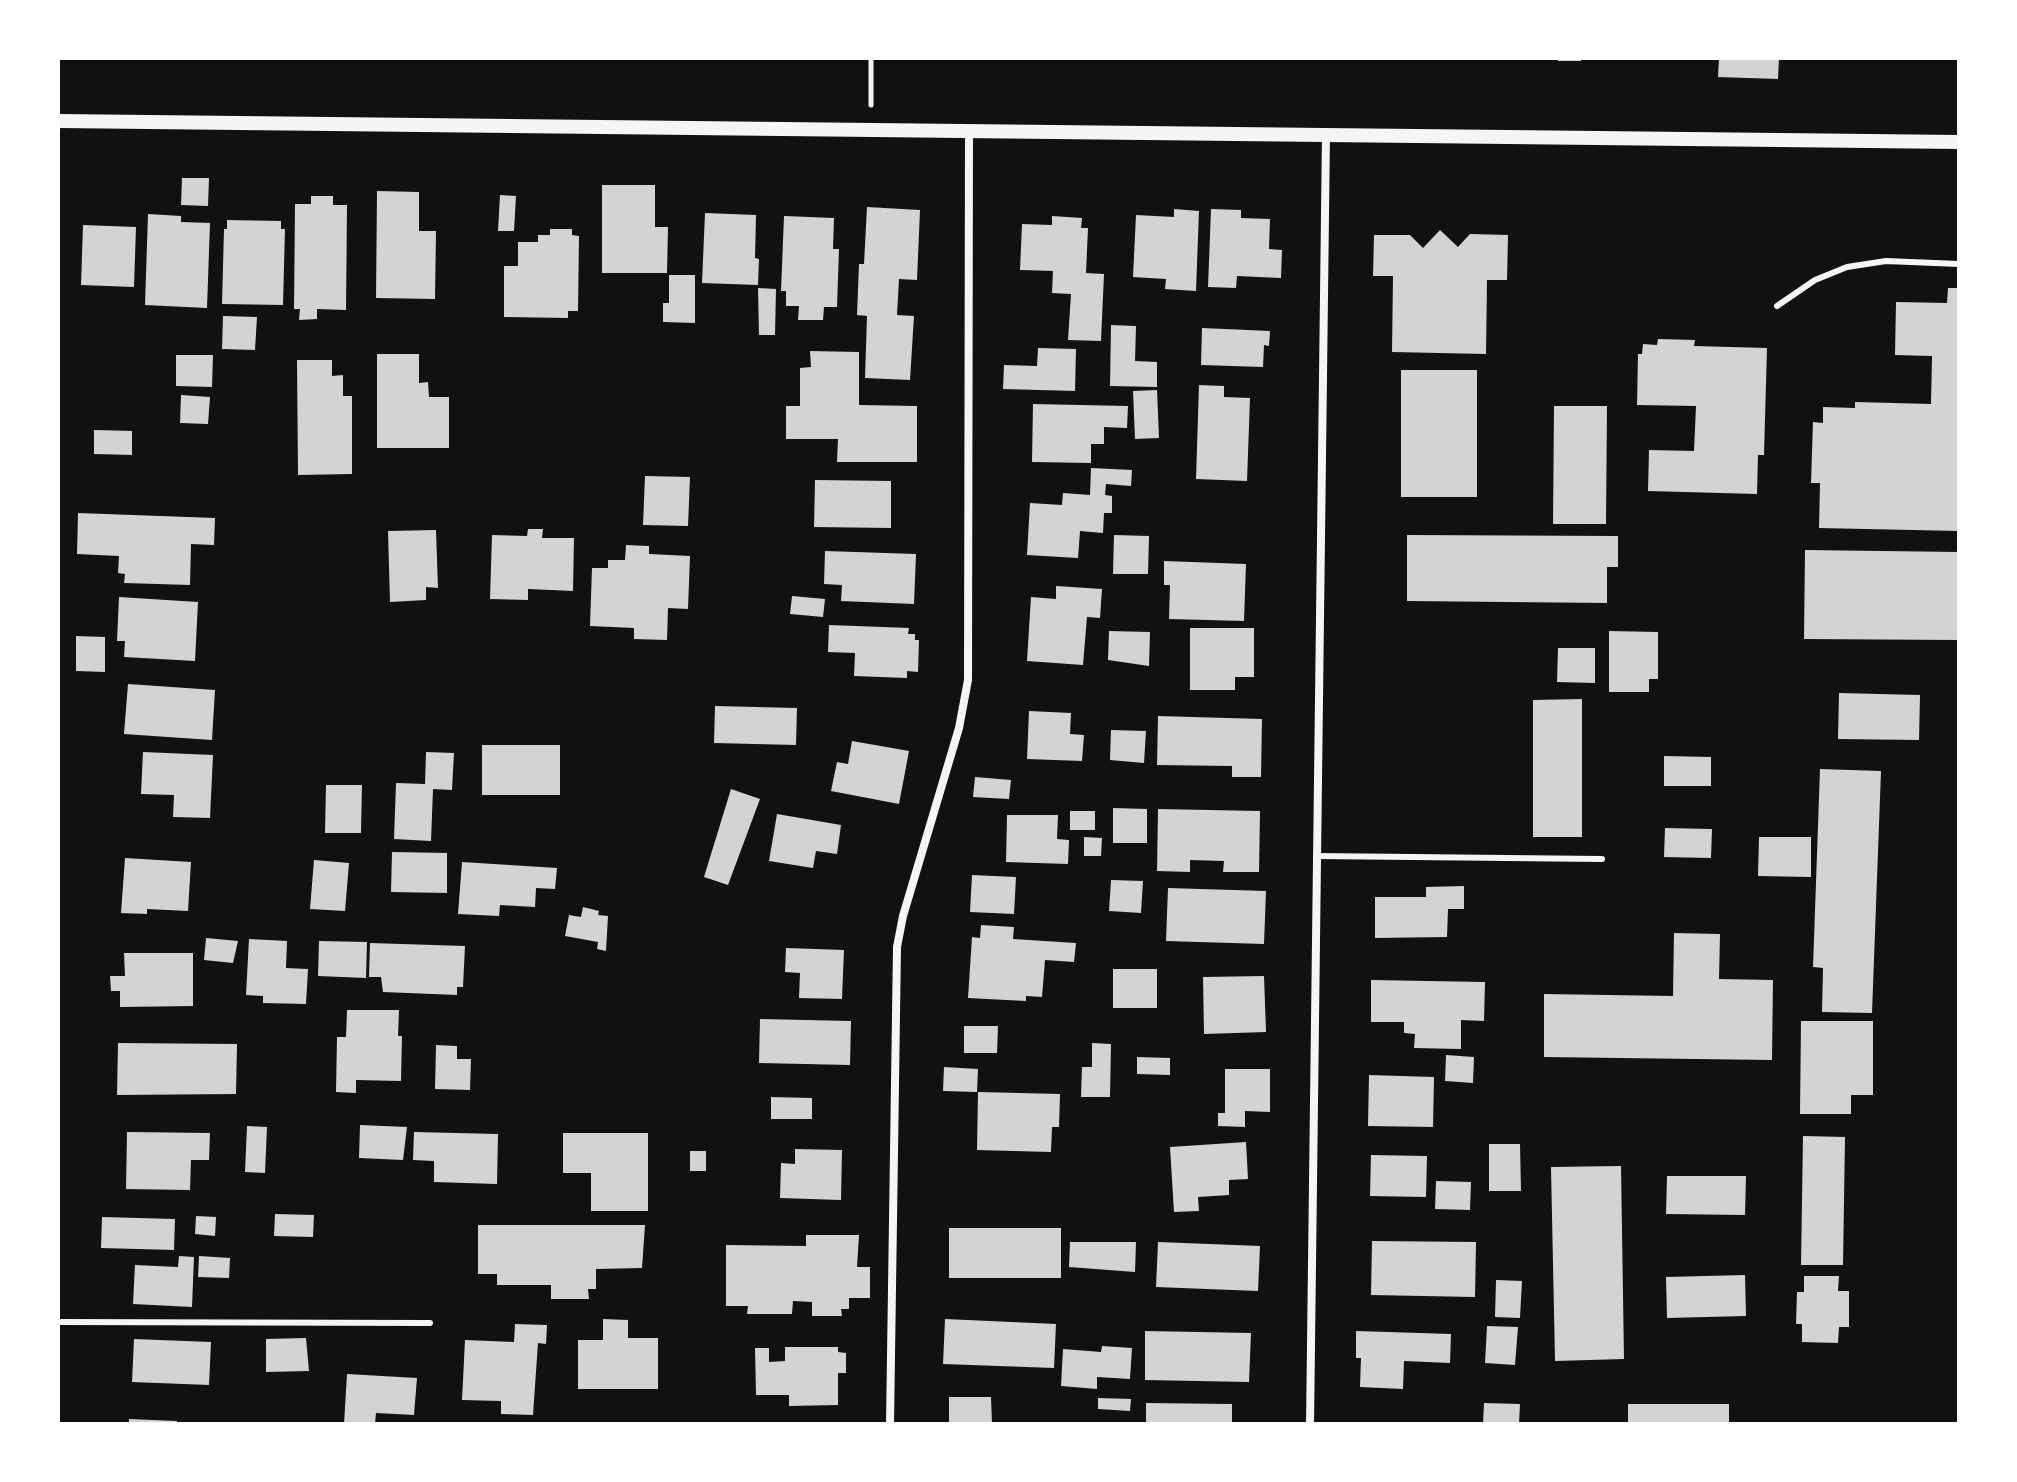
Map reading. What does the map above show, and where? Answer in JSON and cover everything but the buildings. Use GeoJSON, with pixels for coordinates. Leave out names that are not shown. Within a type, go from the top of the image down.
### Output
{"type":"FeatureCollection","features":[{"type":"Feature","properties":{"kind":"street"},"geometry":{"type":"LineString","coordinates":[[58,121],[1959,142]]}},
{"type":"Feature","properties":{"kind":"street"},"geometry":{"type":"LineString","coordinates":[[890,1424],[897,947],[903,916],[959,728],[968,680],[969,132]]}},
{"type":"Feature","properties":{"kind":"street"},"geometry":{"type":"LineString","coordinates":[[1310,1424],[1326,134]]}},
{"type":"Feature","properties":{"kind":"lane"},"geometry":{"type":"LineString","coordinates":[[1777,306],[1815,280],[1847,267],[1886,261],[1959,264]]}},
{"type":"Feature","properties":{"kind":"lane"},"geometry":{"type":"LineString","coordinates":[[1316,856],[1602,859]]}},
{"type":"Feature","properties":{"kind":"lane"},"geometry":{"type":"LineString","coordinates":[[58,1322],[430,1323]]}},
{"type":"Feature","properties":{"kind":"path"},"geometry":{"type":"LineString","coordinates":[[870,130],[871,58]]}}]}
